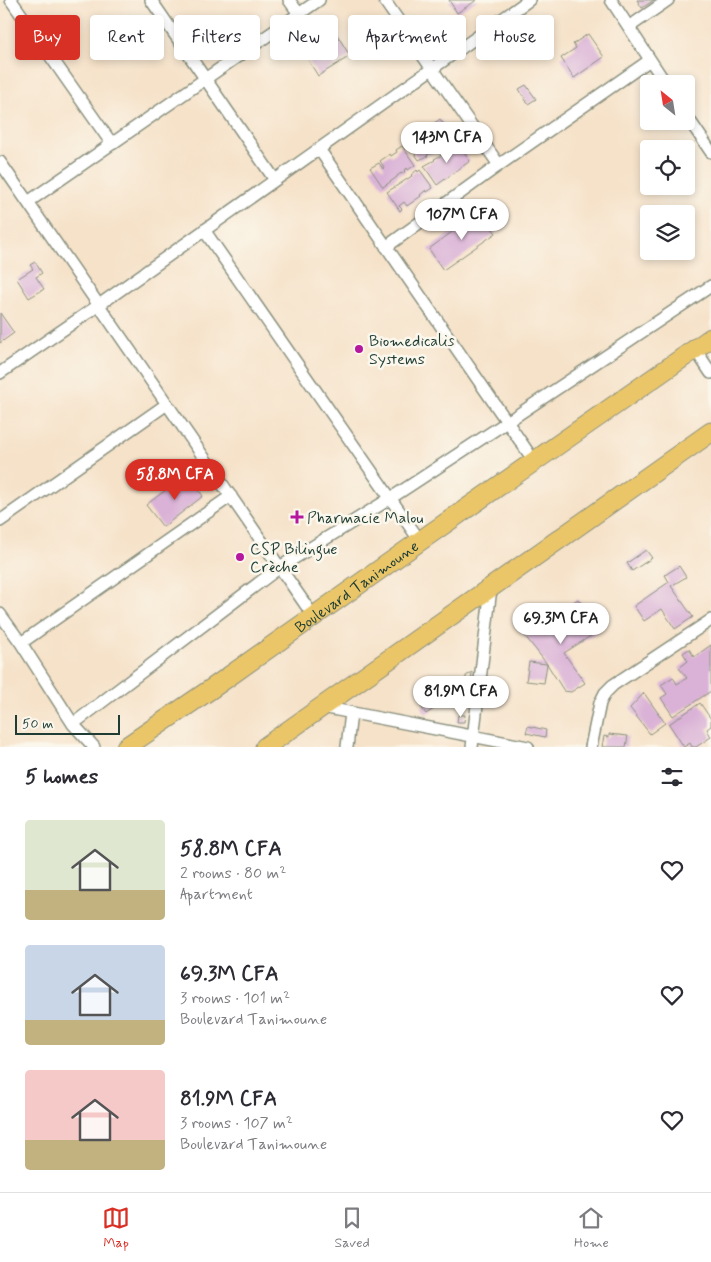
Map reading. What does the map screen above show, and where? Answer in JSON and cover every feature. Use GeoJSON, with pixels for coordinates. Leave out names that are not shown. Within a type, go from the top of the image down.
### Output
{"type":"FeatureCollection","features":[{"type":"Feature","properties":{"kind":"main road","name":"Boulevard Tanimoune"},"geometry":{"type":"LineString","coordinates":[[136,744],[420,541],[711,338]]}},
{"type":"Feature","properties":{"kind":"main road"},"geometry":{"type":"LineString","coordinates":[[265,747],[711,432]]}},
{"type":"Feature","properties":{"kind":"street"},"geometry":{"type":"LineString","coordinates":[[11,0],[112,144]]}},
{"type":"Feature","properties":{"kind":"street"},"geometry":{"type":"LineString","coordinates":[[151,0],[275,180]]}},
{"type":"Feature","properties":{"kind":"street"},"geometry":{"type":"LineString","coordinates":[[289,0],[299,14]]}},
{"type":"Feature","properties":{"kind":"street"},"geometry":{"type":"LineString","coordinates":[[28,202],[319,0]]}},
{"type":"Feature","properties":{"kind":"street"},"geometry":{"type":"LineString","coordinates":[[384,0],[499,166]]}},
{"type":"Feature","properties":{"kind":"street"},"geometry":{"type":"LineString","coordinates":[[0,373],[529,0]]}},
{"type":"Feature","properties":{"kind":"street"},"geometry":{"type":"LineString","coordinates":[[611,0],[660,75]]}},
{"type":"Feature","properties":{"kind":"street"},"geometry":{"type":"LineString","coordinates":[[629,27],[668,0]]}},
{"type":"Feature","properties":{"kind":"street"},"geometry":{"type":"LineString","coordinates":[[386,247],[650,60]]}},
{"type":"Feature","properties":{"kind":"street"},"geometry":{"type":"LineString","coordinates":[[695,128],[711,152]]}},
{"type":"Feature","properties":{"kind":"street"},"geometry":{"type":"LineString","coordinates":[[319,149],[534,461]]}},
{"type":"Feature","properties":{"kind":"street"},"geometry":{"type":"LineString","coordinates":[[0,162],[314,617]]}},
{"type":"Feature","properties":{"kind":"street"},"geometry":{"type":"LineString","coordinates":[[204,230],[420,541]]}},
{"type":"Feature","properties":{"kind":"street"},"geometry":{"type":"LineString","coordinates":[[73,724],[280,567],[391,498],[711,286]]}},
{"type":"Feature","properties":{"kind":"street"},"geometry":{"type":"LineString","coordinates":[[695,349],[711,373]]}},
{"type":"Feature","properties":{"kind":"street"},"geometry":{"type":"LineString","coordinates":[[0,521],[167,404]]}},
{"type":"Feature","properties":{"kind":"street"},"geometry":{"type":"LineString","coordinates":[[21,643],[231,496]]}},
{"type":"Feature","properties":{"kind":"street"},"geometry":{"type":"LineString","coordinates":[[473,742],[491,588]]}},
{"type":"Feature","properties":{"kind":"street"},"geometry":{"type":"LineString","coordinates":[[0,614],[73,724],[94,747]]}},
{"type":"Feature","properties":{"kind":"street"},"geometry":{"type":"LineString","coordinates":[[591,747],[600,703],[604,693],[613,685],[711,620]]}},
{"type":"Feature","properties":{"kind":"street"},"geometry":{"type":"LineString","coordinates":[[322,708],[473,742],[528,747]]}},
{"type":"Feature","properties":{"kind":"street"},"geometry":{"type":"LineString","coordinates":[[347,747],[351,713]]}},
{"type":"Feature","properties":{"kind":"building"},"geometry":{"type":"Polygon","coordinates":[[[449,0],[477,0],[457,13],[449,0]]]}},
{"type":"Feature","properties":{"kind":"building"},"geometry":{"type":"Polygon","coordinates":[[[637,0],[654,0],[642,8],[637,0]]]}},
{"type":"Feature","properties":{"kind":"building"},"geometry":{"type":"Polygon","coordinates":[[[588,34],[604,57],[574,78],[561,58],[576,48],[573,44],[588,34]]]}},
{"type":"Feature","properties":{"kind":"building"},"geometry":{"type":"Polygon","coordinates":[[[338,36],[348,53],[348,57],[318,76],[308,60],[338,60],[338,36]]]}},
{"type":"Feature","properties":{"kind":"building"},"geometry":{"type":"Polygon","coordinates":[[[526,85],[536,99],[528,104],[519,89],[526,85]]]}},
{"type":"Feature","properties":{"kind":"building"},"geometry":{"type":"Polygon","coordinates":[[[440,119],[453,138],[438,149],[437,147],[434,149],[435,151],[428,156],[419,160],[407,142],[414,139],[440,119]]]}},
{"type":"Feature","properties":{"kind":"building"},"geometry":{"type":"Polygon","coordinates":[[[457,143],[470,161],[437,185],[424,166],[457,143]]]}},
{"type":"Feature","properties":{"kind":"building"},"geometry":{"type":"Polygon","coordinates":[[[402,146],[415,165],[408,170],[407,168],[405,172],[383,187],[370,168],[379,163],[383,169],[384,167],[380,161],[390,154],[391,156],[397,152],[396,150],[402,146]]]}},
{"type":"Feature","properties":{"kind":"building"},"geometry":{"type":"Polygon","coordinates":[[[417,170],[418,172],[420,170],[433,188],[427,192],[426,190],[407,206],[404,202],[399,206],[402,209],[400,211],[387,192],[412,176],[417,170]]]}},
{"type":"Feature","properties":{"kind":"building"},"geometry":{"type":"Polygon","coordinates":[[[479,212],[496,233],[443,270],[429,249],[479,212]]]}},
{"type":"Feature","properties":{"kind":"building"},"geometry":{"type":"Polygon","coordinates":[[[35,262],[42,273],[36,277],[44,289],[29,298],[17,279],[33,269],[30,265],[35,262]]]}},
{"type":"Feature","properties":{"kind":"building"},"geometry":{"type":"Polygon","coordinates":[[[0,313],[14,333],[0,343],[0,313]]]}},
{"type":"Feature","properties":{"kind":"building"},"geometry":{"type":"Polygon","coordinates":[[[187,474],[203,496],[163,527],[146,505],[187,474]]]}},
{"type":"Feature","properties":{"kind":"building"},"geometry":{"type":"Polygon","coordinates":[[[646,550],[652,558],[632,571],[627,563],[646,550]]]}},
{"type":"Feature","properties":{"kind":"building"},"geometry":{"type":"Polygon","coordinates":[[[679,566],[686,577],[671,586],[693,617],[675,629],[662,609],[644,621],[634,606],[669,582],[665,575],[679,566]]]}},
{"type":"Feature","properties":{"kind":"building"},"geometry":{"type":"Polygon","coordinates":[[[578,599],[600,630],[564,653],[585,683],[571,692],[564,691],[547,664],[525,636],[578,599]]]}},
{"type":"Feature","properties":{"kind":"building"},"geometry":{"type":"Polygon","coordinates":[[[711,645],[711,691],[673,716],[661,698],[667,694],[661,685],[673,677],[677,684],[687,678],[679,668],[688,661],[683,653],[689,649],[694,657],[711,645]]]}},
{"type":"Feature","properties":{"kind":"building"},"geometry":{"type":"Polygon","coordinates":[[[529,662],[547,664],[544,683],[526,681],[529,662]]]}},
{"type":"Feature","properties":{"kind":"building"},"geometry":{"type":"Polygon","coordinates":[[[472,672],[471,685],[466,685],[466,676],[472,672]]]}},
{"type":"Feature","properties":{"kind":"building"},"geometry":{"type":"Polygon","coordinates":[[[459,681],[464,689],[426,714],[421,707],[459,681]]]}},
{"type":"Feature","properties":{"kind":"building"},"geometry":{"type":"Polygon","coordinates":[[[644,693],[665,723],[650,734],[630,708],[644,693]]]}},
{"type":"Feature","properties":{"kind":"building"},"geometry":{"type":"Polygon","coordinates":[[[700,703],[711,719],[711,726],[707,729],[711,737],[696,747],[692,747],[690,743],[684,747],[669,724],[700,703]]]}},
{"type":"Feature","properties":{"kind":"building"},"geometry":{"type":"Polygon","coordinates":[[[458,715],[465,715],[464,722],[457,722],[458,715]]]}},
{"type":"Feature","properties":{"kind":"building"},"geometry":{"type":"Polygon","coordinates":[[[528,726],[546,730],[545,737],[526,733],[528,726]]]}},
{"type":"Feature","properties":{"kind":"building"},"geometry":{"type":"Polygon","coordinates":[[[609,734],[628,736],[626,747],[602,747],[604,736],[609,737],[609,734]]]}},
{"type":"Feature","properties":{"kind":"place","name":"Biomedicalis Systems"},"geometry":{"type":"Point","coordinates":[359,349]}},
{"type":"Feature","properties":{"kind":"place","name":"Pharmacie Malou"},"geometry":{"type":"Point","coordinates":[297,517]}},
{"type":"Feature","properties":{"kind":"place","name":"CSP Bilingue Crèche"},"geometry":{"type":"Point","coordinates":[240,557]}}]}
